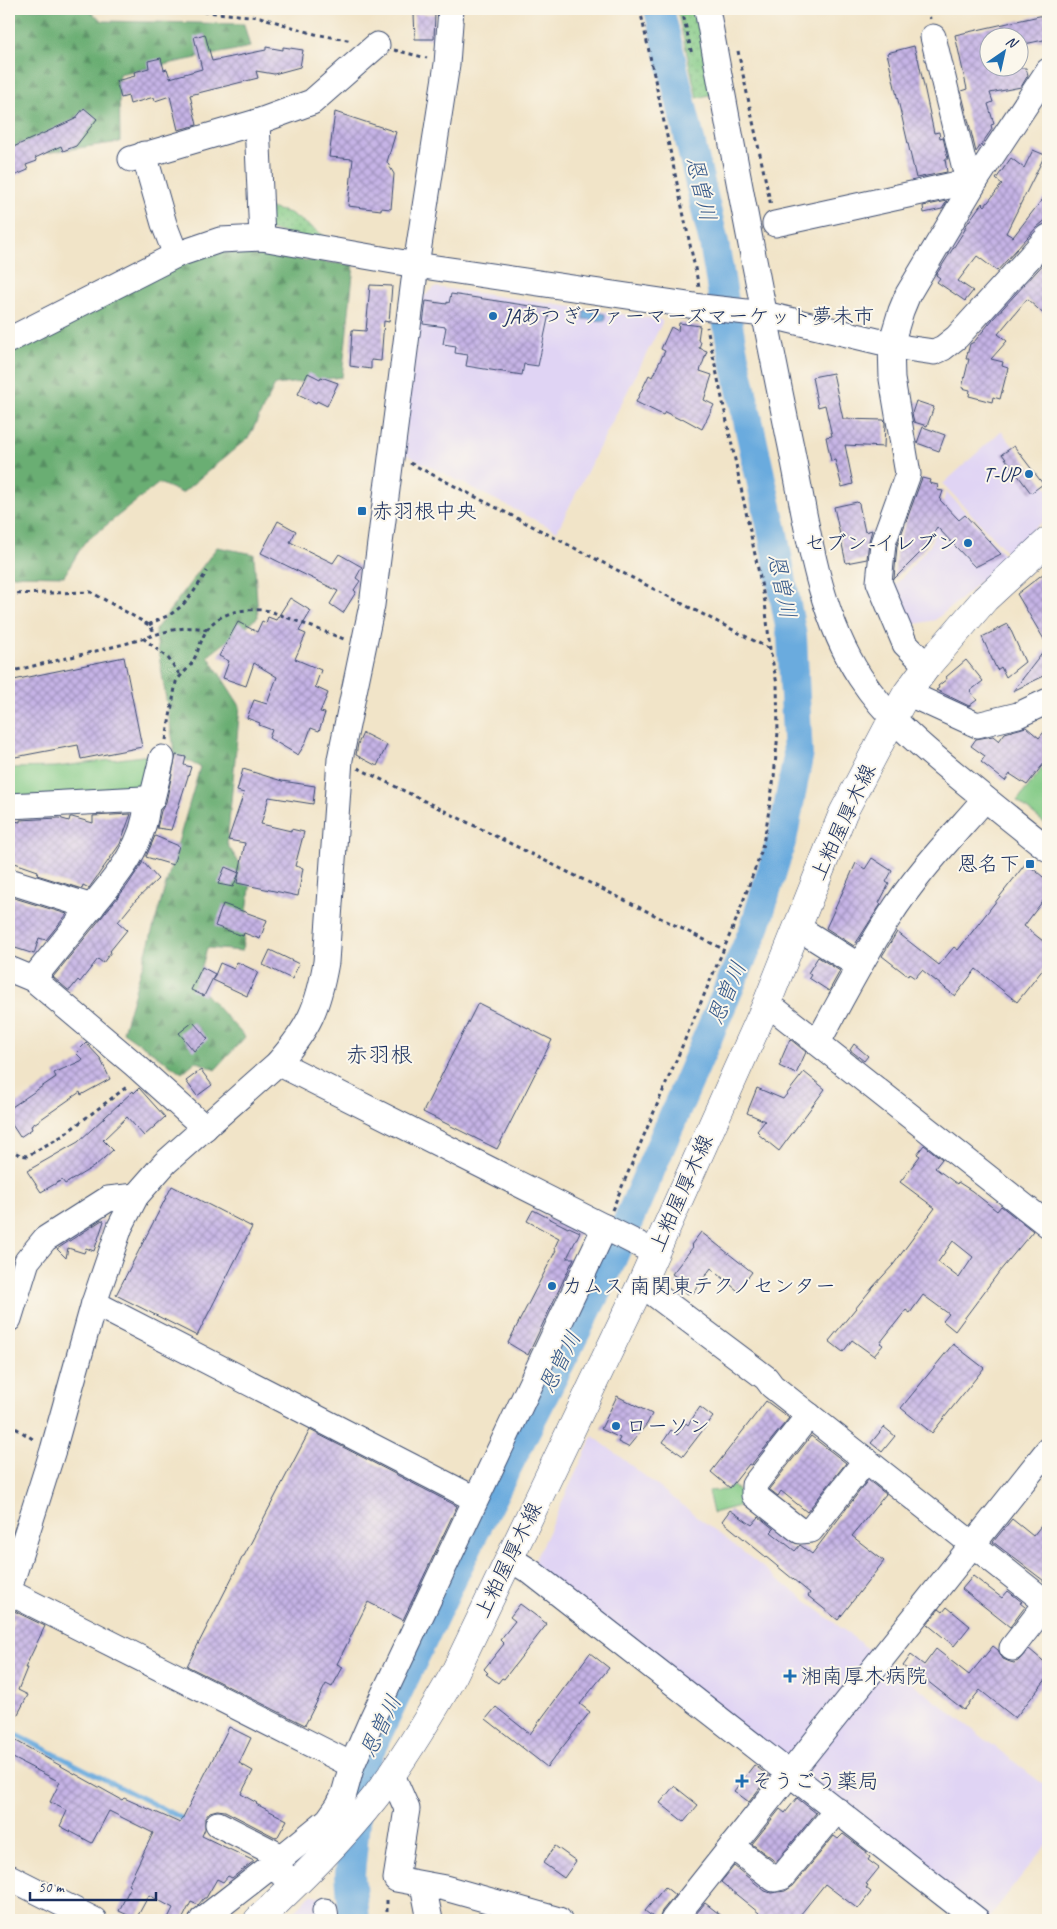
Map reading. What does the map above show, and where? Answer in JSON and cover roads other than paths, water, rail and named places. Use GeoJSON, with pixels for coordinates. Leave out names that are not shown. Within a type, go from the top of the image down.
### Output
{"type":"FeatureCollection","features":[{"type":"Feature","properties":{"kind":"main road","name":"上粕屋厚木線"},"geometry":{"type":"LineString","coordinates":[[258,1920],[335,1844],[375,1798],[430,1716],[454,1674],[641,1284],[645,1248],[767,1003],[843,813],[893,718],[927,666],[985,599],[1048,541]]}},
{"type":"Feature","properties":{"kind":"street"},"geometry":{"type":"LineString","coordinates":[[352,1765],[9,1591],[53,1450],[94,1303],[120,1227],[136,1196],[165,1163],[278,1063],[294,1045],[310,1020],[321,990],[326,962],[340,759],[372,605],[416,265],[447,64],[451,9]]}},
{"type":"Feature","properties":{"kind":"street"},"geometry":{"type":"LineString","coordinates":[[707,9],[757,313],[818,577],[835,628],[860,677],[893,718],[921,746],[1048,849]]}},
{"type":"Feature","properties":{"kind":"street"},"geometry":{"type":"LineString","coordinates":[[934,36],[972,181]]}},
{"type":"Feature","properties":{"kind":"street"},"geometry":{"type":"LineString","coordinates":[[176,255],[137,156],[257,122],[312,102],[377,45]]}},
{"type":"Feature","properties":{"kind":"street"},"geometry":{"type":"LineString","coordinates":[[927,666],[905,644],[879,582],[883,544],[908,474],[892,379],[891,344],[900,312],[908,294],[972,181],[1048,71]]}},
{"type":"Feature","properties":{"kind":"street"},"geometry":{"type":"LineString","coordinates":[[257,122],[262,238]]}},
{"type":"Feature","properties":{"kind":"street"},"geometry":{"type":"LineString","coordinates":[[775,224],[972,181]]}},
{"type":"Feature","properties":{"kind":"street"},"geometry":{"type":"LineString","coordinates":[[9,340],[176,255],[220,240],[262,238],[416,265],[706,308],[757,313],[934,352],[943,348],[957,337],[1048,237]]}},
{"type":"Feature","properties":{"kind":"street"},"geometry":{"type":"LineString","coordinates":[[908,693],[978,725],[1018,715],[1048,701]]}},
{"type":"Feature","properties":{"kind":"street"},"geometry":{"type":"LineString","coordinates":[[33,979],[128,861],[140,838],[147,804],[152,799],[162,758]]}},
{"type":"Feature","properties":{"kind":"street"},"geometry":{"type":"LineString","coordinates":[[9,806],[143,799],[147,804]]}},
{"type":"Feature","properties":{"kind":"street"},"geometry":{"type":"LineString","coordinates":[[818,1042],[859,966],[894,908],[985,799]]}},
{"type":"Feature","properties":{"kind":"street"},"geometry":{"type":"LineString","coordinates":[[9,881],[92,907]]}},
{"type":"Feature","properties":{"kind":"street"},"geometry":{"type":"LineString","coordinates":[[797,927],[859,966]]}},
{"type":"Feature","properties":{"kind":"street"},"geometry":{"type":"LineString","coordinates":[[9,969],[33,979],[144,1073],[205,1128]]}},
{"type":"Feature","properties":{"kind":"street"},"geometry":{"type":"LineString","coordinates":[[767,1003],[1048,1225]]}},
{"type":"Feature","properties":{"kind":"street"},"geometry":{"type":"LineString","coordinates":[[278,1063],[645,1248]]}},
{"type":"Feature","properties":{"kind":"street"},"geometry":{"type":"LineString","coordinates":[[9,1318],[27,1261],[45,1239],[108,1199],[136,1196]]}},
{"type":"Feature","properties":{"kind":"street"},"geometry":{"type":"LineString","coordinates":[[202,1920],[328,1820],[338,1806],[344,1794],[352,1765],[475,1499],[606,1228]]}},
{"type":"Feature","properties":{"kind":"street"},"geometry":{"type":"LineString","coordinates":[[641,1284],[766,1378],[772,1386],[809,1416],[1048,1603],[1012,1648]]}},
{"type":"Feature","properties":{"kind":"street"},"geometry":{"type":"LineString","coordinates":[[94,1303],[475,1499]]}},
{"type":"Feature","properties":{"kind":"street"},"geometry":{"type":"LineString","coordinates":[[809,1416],[754,1485],[754,1496],[800,1531],[811,1530],[866,1460]]}},
{"type":"Feature","properties":{"kind":"street"},"geometry":{"type":"LineString","coordinates":[[673,1920],[1048,1450]]}},
{"type":"Feature","properties":{"kind":"street"},"geometry":{"type":"LineString","coordinates":[[510,1558],[531,1572],[977,1920]]}},
{"type":"Feature","properties":{"kind":"street"},"geometry":{"type":"LineString","coordinates":[[392,1775],[407,1809],[396,1879],[444,1888],[559,1920]]}},
{"type":"Feature","properties":{"kind":"street"},"geometry":{"type":"LineString","coordinates":[[732,1846],[774,1879],[782,1877],[837,1810]]}},
{"type":"Feature","properties":{"kind":"street"},"geometry":{"type":"LineString","coordinates":[[218,1824],[276,1862],[298,1882]]}},
{"type":"Feature","properties":{"kind":"street"},"geometry":{"type":"LineString","coordinates":[[9,1877],[94,1920]]}},
{"type":"Feature","properties":{"kind":"street"},"geometry":{"type":"LineString","coordinates":[[423,1884],[430,1920]]}},
{"type":"Feature","properties":{"kind":"water"},"geometry":{"type":"Polygon","coordinates":[[[584,310],[605,314],[605,321],[583,319],[584,310]]]}},
{"type":"Feature","properties":{"kind":"waterway","name":"恩曽川"},"geometry":{"type":"LineString","coordinates":[[354,1920],[350,1874],[360,1770],[479,1522],[607,1270],[754,930],[783,835],[798,757],[792,637],[773,534],[732,348],[714,243],[659,9]]}},
{"type":"Feature","properties":{"kind":"waterway"},"geometry":{"type":"LineString","coordinates":[[9,1731],[187,1821]]}},
{"type":"Feature","properties":{"kind":"place","name":"JAあつぎファーマーズマーケット夢未市"},"geometry":{"type":"Point","coordinates":[493,316]}},
{"type":"Feature","properties":{"kind":"place","name":"T-UP"},"geometry":{"type":"Point","coordinates":[1029,474]}},
{"type":"Feature","properties":{"kind":"place","name":"赤羽根中央"},"geometry":{"type":"Point","coordinates":[362,511]}},
{"type":"Feature","properties":{"kind":"place","name":"セブン-イレブン"},"geometry":{"type":"Point","coordinates":[968,543]}},
{"type":"Feature","properties":{"kind":"place","name":"恩名下"},"geometry":{"type":"Point","coordinates":[1030,864]}},
{"type":"Feature","properties":{"kind":"place","name":"カムス 南関東テクノセンター"},"geometry":{"type":"Point","coordinates":[552,1286]}},
{"type":"Feature","properties":{"kind":"place","name":"ローソン"},"geometry":{"type":"Point","coordinates":[616,1426]}},
{"type":"Feature","properties":{"kind":"place","name":"湘南厚木病院"},"geometry":{"type":"Point","coordinates":[790,1676]}},
{"type":"Feature","properties":{"kind":"place","name":"そうごう薬局"},"geometry":{"type":"Point","coordinates":[742,1781]}},
{"type":"Feature","properties":{"kind":"district","name":"赤羽根"},"geometry":{"type":"Point","coordinates":[379,1055]}}]}
